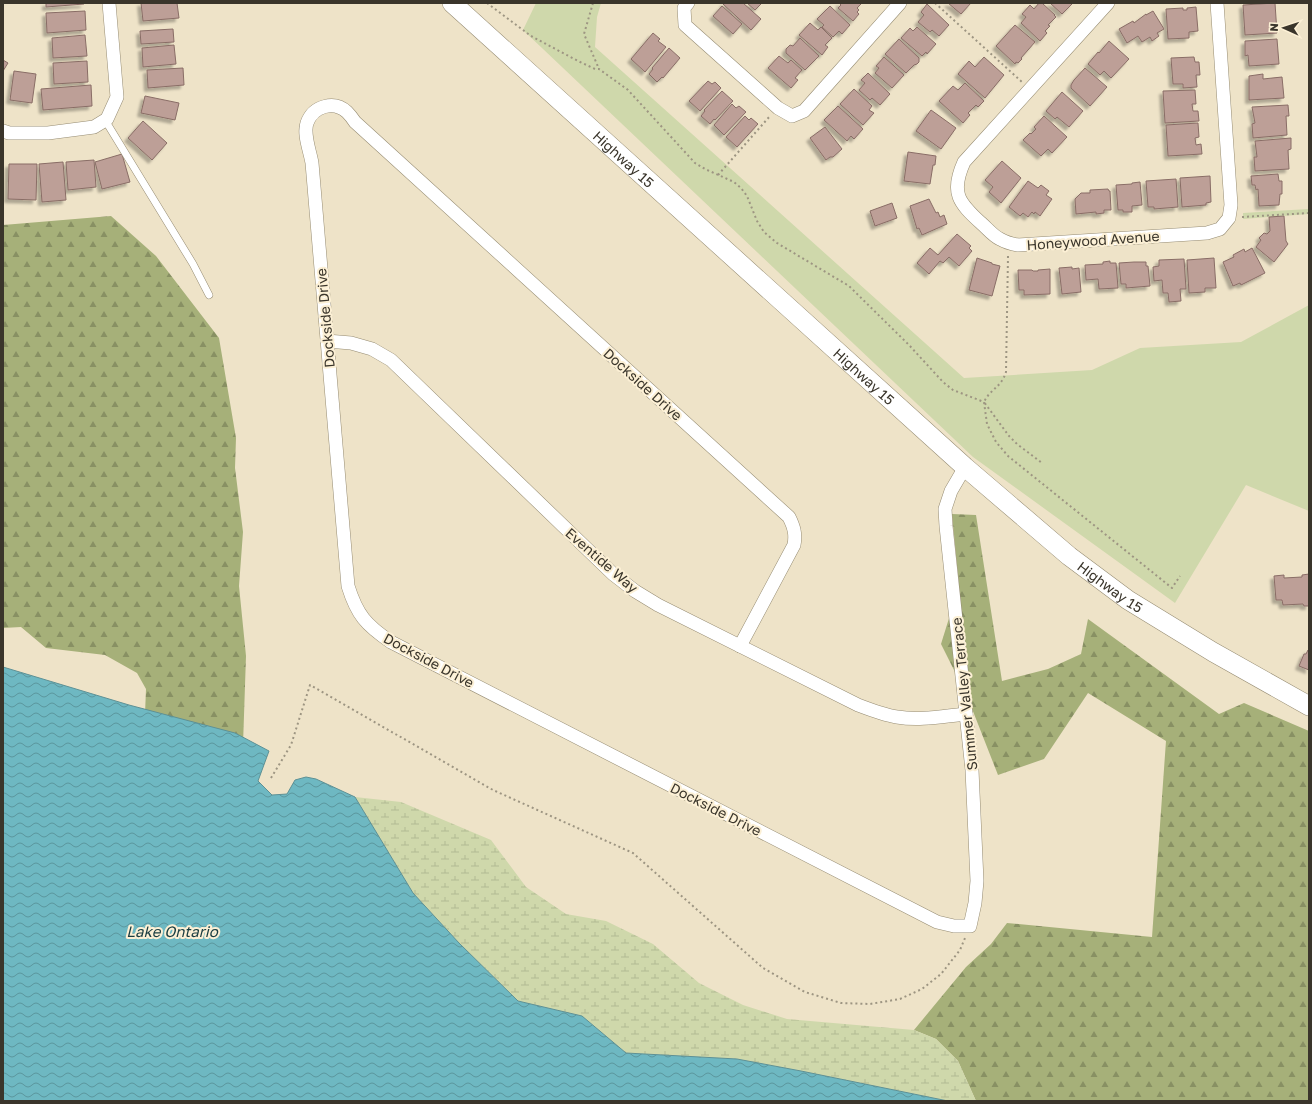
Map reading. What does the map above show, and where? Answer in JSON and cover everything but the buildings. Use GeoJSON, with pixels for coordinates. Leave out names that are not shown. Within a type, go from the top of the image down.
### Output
{"type":"FeatureCollection","features":[{"type":"Feature","properties":{"kind":"main road","name":"Highway 15"},"geometry":{"type":"LineString","coordinates":[[452,3],[965,467],[1069,556],[1128,600],[1213,652],[1309,706]]}},
{"type":"Feature","properties":{"kind":"street"},"geometry":{"type":"LineString","coordinates":[[3,131],[9,133],[48,133],[94,127],[108,119],[117,97],[109,3]]}},
{"type":"Feature","properties":{"kind":"street"},"geometry":{"type":"LineString","coordinates":[[688,3],[684,8],[685,25],[778,108],[792,116],[804,111],[900,3]]}},
{"type":"Feature","properties":{"kind":"street","name":"Honeywood Avenue"},"geometry":{"type":"LineString","coordinates":[[1108,3],[964,162],[959,172],[957,183],[958,197],[965,208],[999,239],[1018,245],[1208,233],[1220,229],[1229,218]]}},
{"type":"Feature","properties":{"kind":"street"},"geometry":{"type":"LineString","coordinates":[[1217,3],[1231,205],[1229,218]]}},
{"type":"Feature","properties":{"kind":"street","name":"Dockside Drive"},"geometry":{"type":"LineString","coordinates":[[740,646],[794,545],[794,526],[789,517],[355,122],[347,112],[336,106],[324,106],[313,112],[307,123],[306,135],[312,163],[348,586],[353,603],[362,618],[375,631],[398,645],[937,922],[954,926],[970,926]]}},
{"type":"Feature","properties":{"kind":"street","name":"Eventide Way"},"geometry":{"type":"LineString","coordinates":[[327,341],[351,343],[372,349],[391,360],[613,574],[658,605],[858,705],[878,713],[898,717],[919,718],[966,714]]}},
{"type":"Feature","properties":{"kind":"street","name":"Summer Valley Terrace"},"geometry":{"type":"LineString","coordinates":[[965,467],[951,491],[946,509],[946,526],[972,770],[977,881],[975,903],[970,926]]}},
{"type":"Feature","properties":{"kind":"lane"},"geometry":{"type":"LineString","coordinates":[[105,120],[193,264],[209,295]]}},
{"type":"Feature","properties":{"kind":"path"},"geometry":{"type":"LineString","coordinates":[[487,3],[531,36],[578,61],[595,69],[599,69],[628,90],[694,163],[705,170],[734,182],[741,188],[747,196],[756,221],[764,232],[777,243],[849,286],[909,345],[943,382],[952,390],[984,402],[1009,436],[1042,464]]}},
{"type":"Feature","properties":{"kind":"path"},"geometry":{"type":"LineString","coordinates":[[593,3],[584,34],[599,69]]}},
{"type":"Feature","properties":{"kind":"path"},"geometry":{"type":"LineString","coordinates":[[935,3],[1030,89]]}},
{"type":"Feature","properties":{"kind":"path"},"geometry":{"type":"LineString","coordinates":[[718,175],[778,108]]}},
{"type":"Feature","properties":{"kind":"path"},"geometry":{"type":"LineString","coordinates":[[1229,218],[1309,212]]}},
{"type":"Feature","properties":{"kind":"path"},"geometry":{"type":"LineString","coordinates":[[1009,242],[1006,372],[1003,381],[987,396],[984,402],[988,424],[996,442],[1008,456],[1172,588],[1180,576]]}},
{"type":"Feature","properties":{"kind":"path"},"geometry":{"type":"LineString","coordinates":[[271,778],[291,745],[310,685],[493,790],[633,853],[763,968],[805,992],[841,1003],[870,1004],[900,999],[922,989],[941,974],[960,950],[970,926]]}},
{"type":"Feature","properties":{"kind":"green space"},"geometry":{"type":"Polygon","coordinates":[[[536,3],[601,3],[597,17],[595,47],[964,378],[1092,370],[1140,348],[1241,342],[1309,305],[1309,511],[1246,485],[1175,603],[973,457],[523,30],[536,3]]]}},
{"type":"Feature","properties":{"kind":"green space"},"geometry":{"type":"Polygon","coordinates":[[[1309,209],[1309,214],[1243,219],[1243,213],[1309,209]]]}},
{"type":"Feature","properties":{"kind":"green space"},"geometry":{"type":"Polygon","coordinates":[[[111,216],[156,256],[219,338],[236,438],[235,468],[243,532],[239,586],[246,656],[243,745],[145,714],[146,689],[137,673],[105,655],[46,648],[21,627],[3,628],[3,225],[111,216]]]}},
{"type":"Feature","properties":{"kind":"green space"},"geometry":{"type":"Polygon","coordinates":[[[952,514],[976,515],[1002,681],[1048,669],[1081,654],[1088,619],[1219,714],[1244,703],[1309,731],[1309,1101],[976,1101],[958,1061],[936,1039],[914,1030],[966,967],[991,944],[1007,923],[1152,937],[1166,741],[1088,693],[1044,759],[998,775],[967,696],[941,644],[959,586],[952,514]]]}},
{"type":"Feature","properties":{"kind":"green space"},"geometry":{"type":"Polygon","coordinates":[[[355,797],[401,802],[491,840],[526,887],[566,914],[606,921],[653,944],[699,983],[743,1005],[787,1019],[914,1030],[936,1039],[958,1061],[976,1101],[948,1101],[737,1059],[626,1053],[582,1016],[518,1001],[459,943],[413,893],[355,797]]]}},
{"type":"Feature","properties":{"kind":"water","name":"Lake Ontario"},"geometry":{"type":"Polygon","coordinates":[[[3,667],[129,705],[235,733],[269,751],[258,781],[272,795],[287,794],[295,780],[306,777],[316,779],[355,797],[413,893],[459,943],[518,1001],[582,1016],[626,1053],[737,1059],[948,1101],[3,1101],[3,667]]]}}]}
